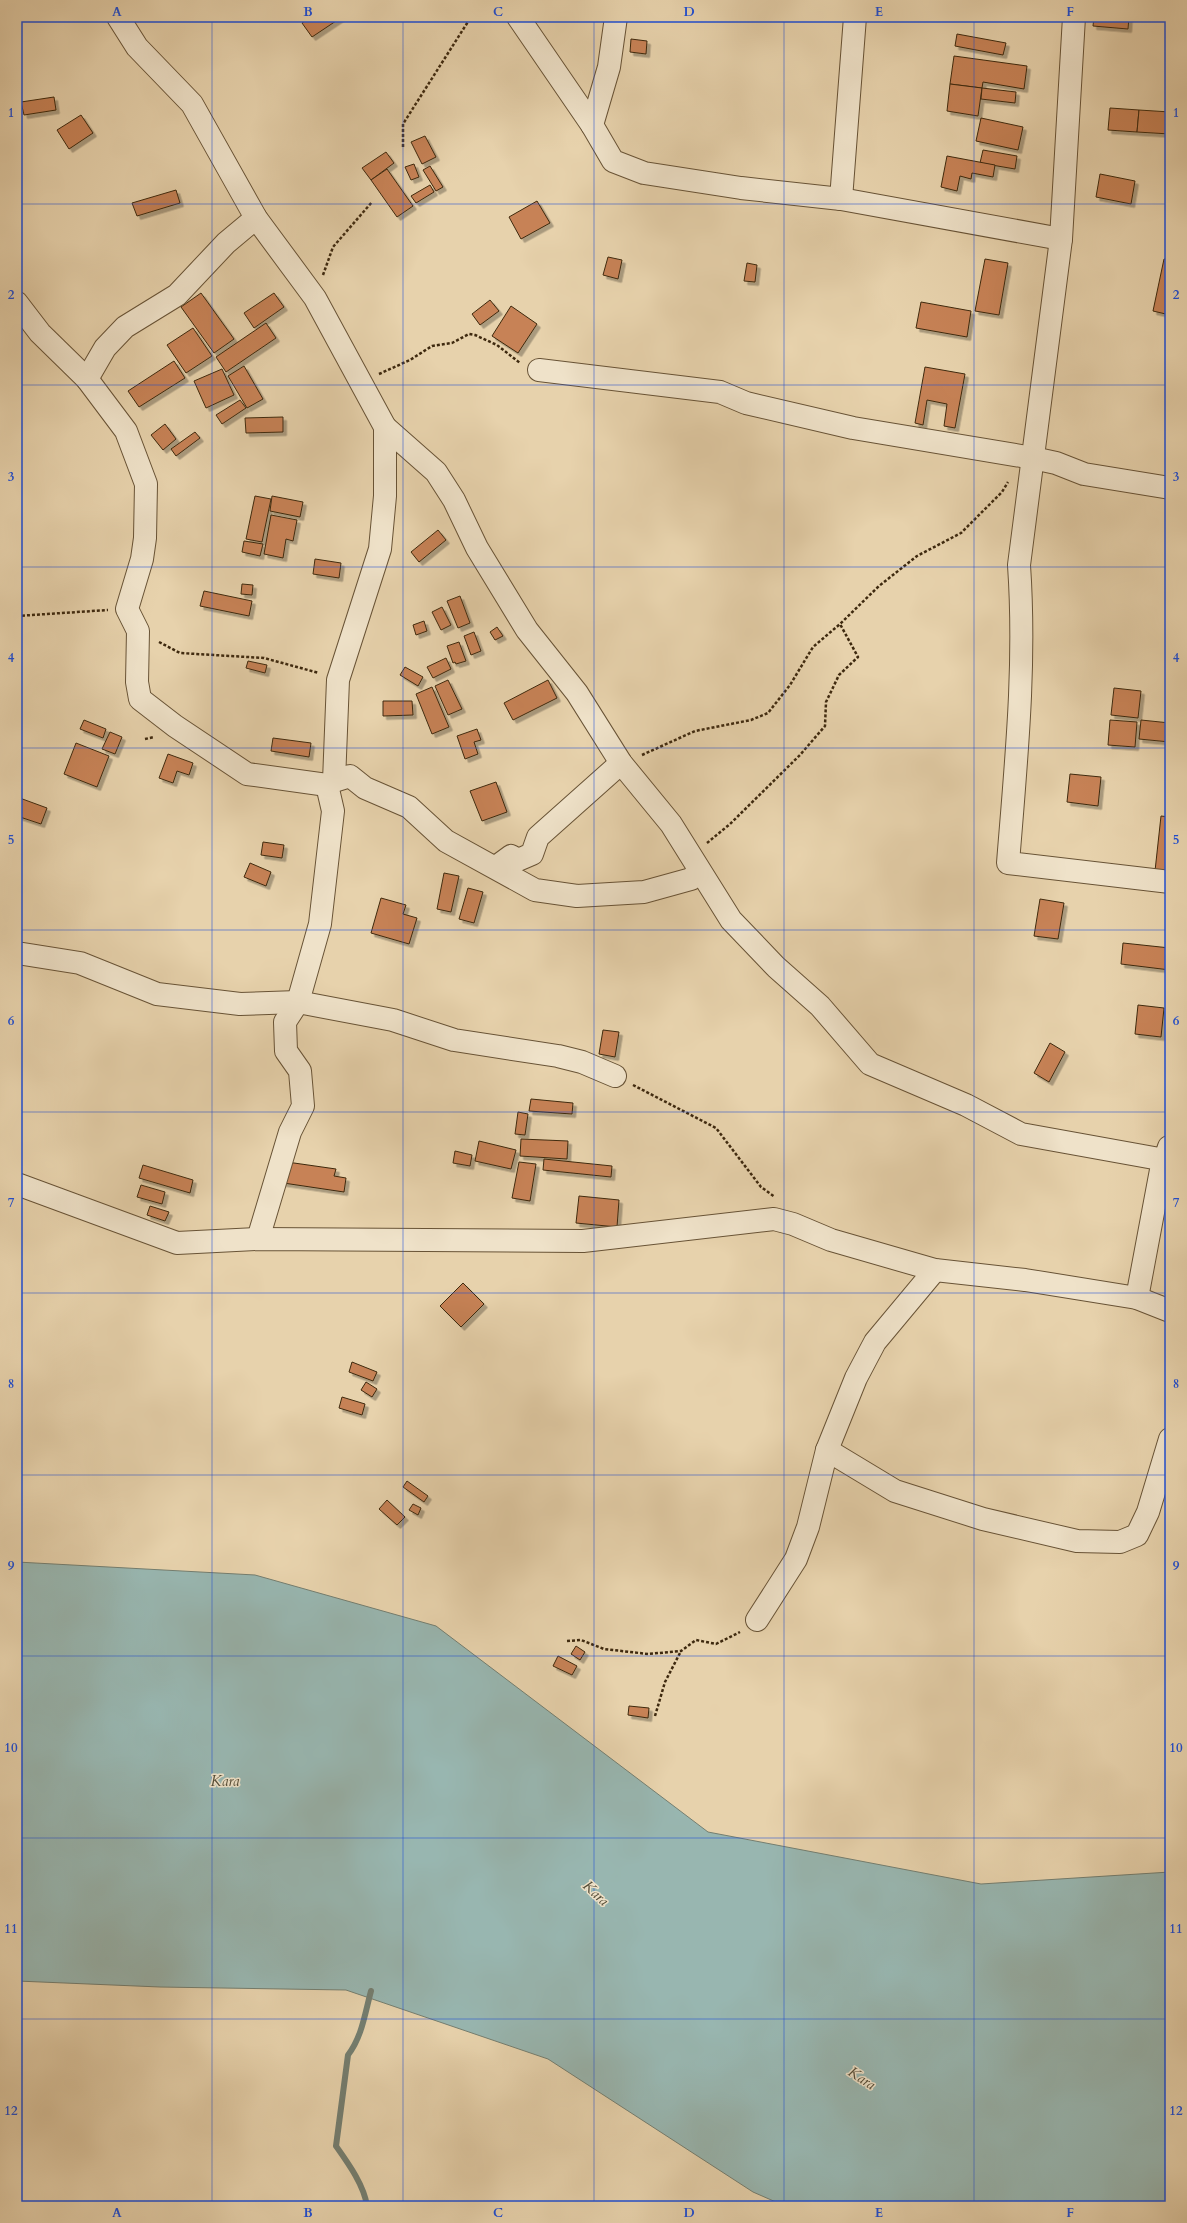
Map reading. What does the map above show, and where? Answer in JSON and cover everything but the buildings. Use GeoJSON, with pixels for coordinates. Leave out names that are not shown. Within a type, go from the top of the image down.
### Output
{"type":"FeatureCollection","features":[{"type":"Feature","properties":{"kind":"street"},"geometry":{"type":"LineString","coordinates":[[118,17],[137,47],[192,104],[256,218],[315,298],[359,382],[385,427],[436,472],[454,500],[477,548],[527,630],[577,693],[621,763],[671,824],[731,920],[776,967],[820,1006],[870,1064],[966,1105],[1021,1134],[1167,1153],[1161,1170],[1137,1298]]}},
{"type":"Feature","properties":{"kind":"street"},"geometry":{"type":"LineString","coordinates":[[518,17],[592,125],[613,162],[644,173],[741,188],[841,199],[1061,239]]}},
{"type":"Feature","properties":{"kind":"street"},"geometry":{"type":"LineString","coordinates":[[592,125],[609,67],[616,17]]}},
{"type":"Feature","properties":{"kind":"street"},"geometry":{"type":"LineString","coordinates":[[841,199],[855,17]]}},
{"type":"Feature","properties":{"kind":"street"},"geometry":{"type":"LineString","coordinates":[[1074,17],[1061,239],[1034,458],[1019,565],[1022,609],[1022,683],[1008,863],[1170,882]]}},
{"type":"Feature","properties":{"kind":"street"},"geometry":{"type":"LineString","coordinates":[[87,379],[105,348],[125,327],[177,295],[226,243],[256,218]]}},
{"type":"Feature","properties":{"kind":"street"},"geometry":{"type":"LineString","coordinates":[[17,303],[40,333],[87,379],[126,431],[146,484],[145,538],[142,560],[126,609],[138,631],[137,682],[140,699],[175,726],[247,774],[330,783],[350,776],[365,788],[409,807],[446,841],[535,890],[577,896],[644,892],[691,879],[699,871]]}},
{"type":"Feature","properties":{"kind":"street"},"geometry":{"type":"LineString","coordinates":[[539,370],[720,392],[746,403],[853,428],[1034,458],[1056,463],[1084,474],[1170,488]]}},
{"type":"Feature","properties":{"kind":"street"},"geometry":{"type":"LineString","coordinates":[[258,1239],[290,1132],[303,1106],[300,1071],[286,1050],[285,1022],[298,1002],[320,924],[333,811],[330,783],[338,680],[380,549],[385,496],[385,427]]}},
{"type":"Feature","properties":{"kind":"street"},"geometry":{"type":"LineString","coordinates":[[496,868],[510,856],[518,860],[532,854],[538,837],[621,763]]}},
{"type":"Feature","properties":{"kind":"street"},"geometry":{"type":"LineString","coordinates":[[17,953],[80,963],[157,994],[240,1004],[298,1002],[393,1020],[454,1040],[558,1056],[582,1062],[615,1076]]}},
{"type":"Feature","properties":{"kind":"street"},"geometry":{"type":"LineString","coordinates":[[17,1184],[177,1243],[258,1239],[583,1241],[774,1219],[793,1224],[831,1240],[935,1270],[1025,1280],[1137,1298],[1170,1311]]}},
{"type":"Feature","properties":{"kind":"street"},"geometry":{"type":"LineString","coordinates":[[757,1620],[796,1559],[808,1527],[827,1450],[856,1378],[875,1342],[935,1270]]}},
{"type":"Feature","properties":{"kind":"street"},"geometry":{"type":"LineString","coordinates":[[827,1450],[895,1491],[983,1519],[1077,1541],[1120,1542],[1137,1535],[1148,1512],[1170,1439]]}},
{"type":"Feature","properties":{"kind":"path"},"geometry":{"type":"LineString","coordinates":[[403,147],[403,124],[471,17]]}},
{"type":"Feature","properties":{"kind":"path"},"geometry":{"type":"LineString","coordinates":[[315,298],[333,247],[372,202]]}},
{"type":"Feature","properties":{"kind":"path"},"geometry":{"type":"LineString","coordinates":[[359,382],[410,360],[432,346],[452,342],[469,334],[475,335],[497,345],[518,363],[539,370]]}},
{"type":"Feature","properties":{"kind":"path"},"geometry":{"type":"LineString","coordinates":[[621,763],[695,731],[750,720],[768,713],[790,685],[813,647],[840,624],[879,586],[917,556],[961,533],[1002,492],[1010,478],[1034,458]]}},
{"type":"Feature","properties":{"kind":"path"},"geometry":{"type":"LineString","coordinates":[[17,616],[126,609]]}},
{"type":"Feature","properties":{"kind":"path"},"geometry":{"type":"LineString","coordinates":[[699,871],[701,847],[730,824],[800,755],[825,726],[826,702],[839,675],[858,657],[840,624]]}},
{"type":"Feature","properties":{"kind":"path"},"geometry":{"type":"LineString","coordinates":[[138,631],[180,653],[264,658],[338,680]]}},
{"type":"Feature","properties":{"kind":"path"},"geometry":{"type":"LineString","coordinates":[[615,1076],[716,1128],[761,1187],[780,1201]]}},
{"type":"Feature","properties":{"kind":"path"},"geometry":{"type":"LineString","coordinates":[[655,1716],[665,1682],[681,1651],[696,1640],[716,1644],[731,1638],[757,1620]]}},
{"type":"Feature","properties":{"kind":"path"},"geometry":{"type":"LineString","coordinates":[[568,1641],[581,1640],[604,1649],[648,1654],[681,1651]]}},
{"type":"Feature","properties":{"kind":"water","name":"Kara"},"geometry":{"type":"Polygon","coordinates":[[[17,1562],[255,1575],[436,1626],[708,1832],[981,1884],[1170,1872],[1170,2206],[785,2206],[753,2192],[548,2059],[346,1990],[160,1987],[17,1981],[17,1562]]]}},
{"type":"Feature","properties":{"kind":"waterway"},"geometry":{"type":"LineString","coordinates":[[367,2206],[363,2190],[359,2182],[336,2146],[348,2055],[360,2033],[371,1991]]}}]}
